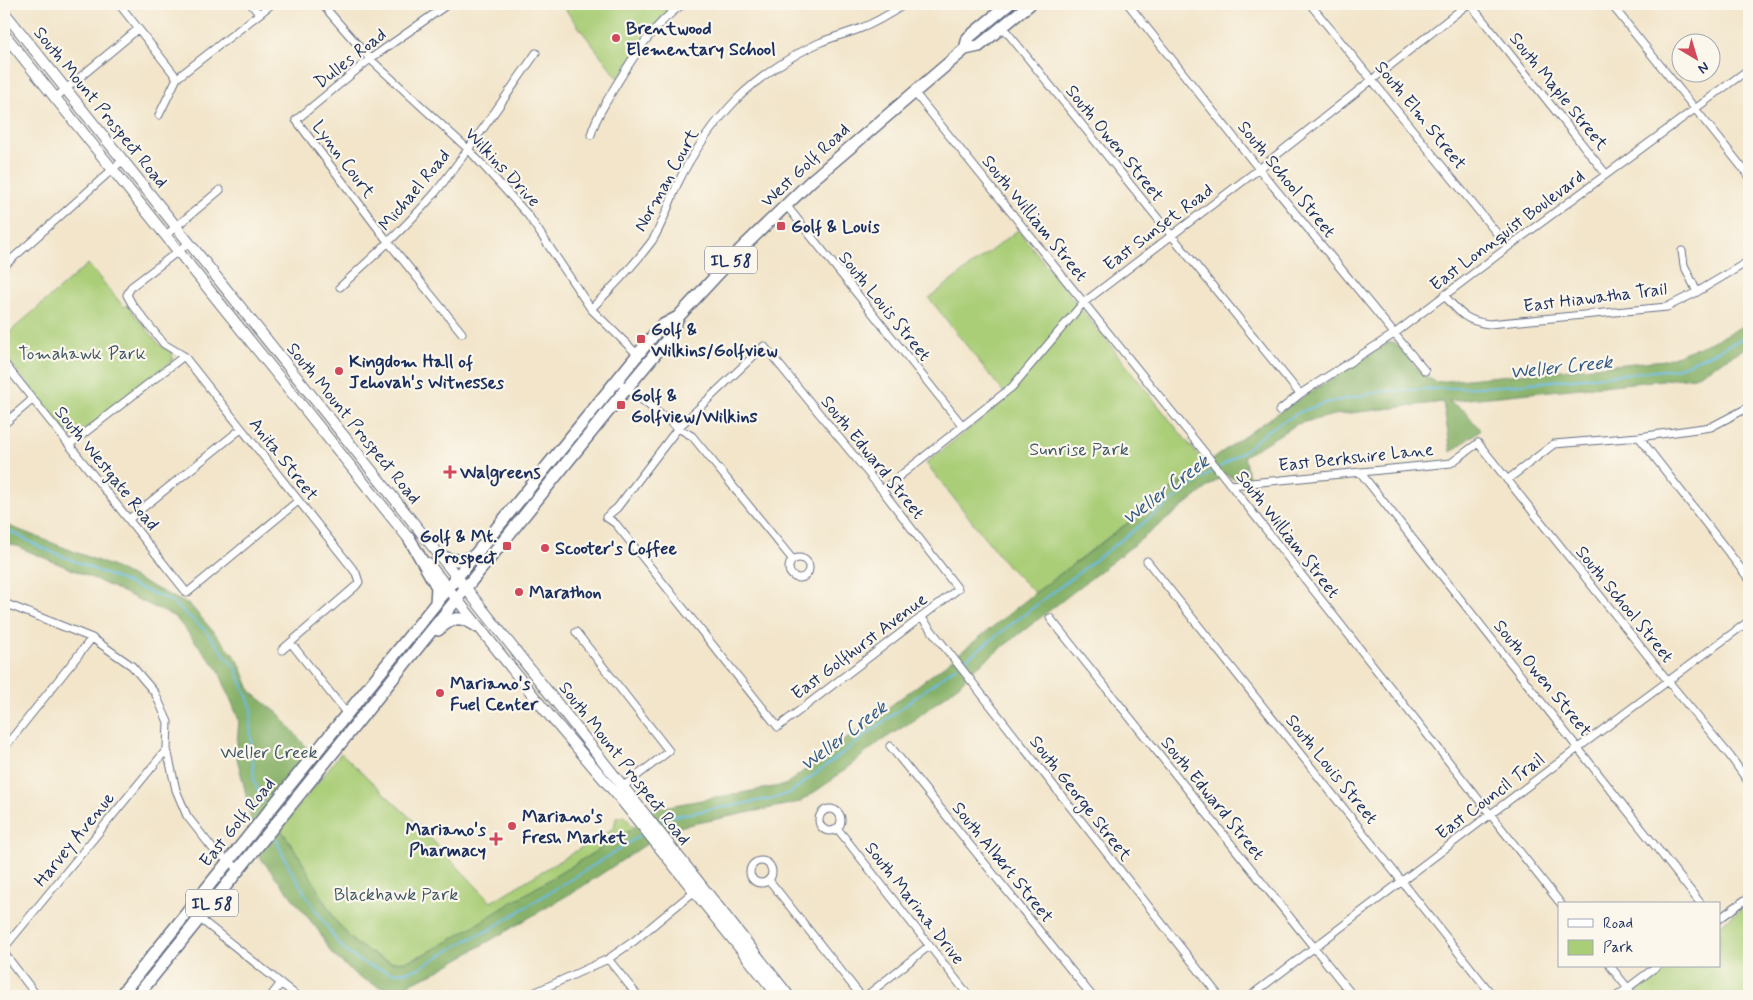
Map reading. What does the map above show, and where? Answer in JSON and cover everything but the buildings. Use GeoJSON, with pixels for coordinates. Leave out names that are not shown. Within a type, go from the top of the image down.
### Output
{"type":"FeatureCollection","features":[{"type":"Feature","properties":{"kind":"main road","name":"West Golf Road"},"geometry":{"type":"LineString","coordinates":[[965,49],[968,38],[1009,4]]}},
{"type":"Feature","properties":{"kind":"main road","name":"West Golf Road"},"geometry":{"type":"LineString","coordinates":[[457,577],[662,326],[678,317],[722,269],[830,164],[965,49],[979,46],[1030,4]]}},
{"type":"Feature","properties":{"kind":"main road","name":"South Mount Prospect Road"},"geometry":{"type":"LineString","coordinates":[[4,12],[440,555],[619,790],[789,996]]}},
{"type":"Feature","properties":{"kind":"main road","name":"South Mount Prospect Road"},"geometry":{"type":"LineString","coordinates":[[4,34],[544,710],[619,790]]}},
{"type":"Feature","properties":{"kind":"main road","name":"West Golf Road"},"geometry":{"type":"LineString","coordinates":[[466,588],[671,335],[678,317]]}},
{"type":"Feature","properties":{"kind":"main road"},"geometry":{"type":"LineString","coordinates":[[408,538],[437,587],[436,603]]}},
{"type":"Feature","properties":{"kind":"main road"},"geometry":{"type":"LineString","coordinates":[[440,555],[459,561],[474,555]]}},
{"type":"Feature","properties":{"kind":"main road","name":"East Golf Road"},"geometry":{"type":"LineString","coordinates":[[120,996],[457,577]]}},
{"type":"Feature","properties":{"kind":"main road","name":"East Golf Road"},"geometry":{"type":"LineString","coordinates":[[137,996],[466,588]]}},
{"type":"Feature","properties":{"kind":"main road"},"geometry":{"type":"LineString","coordinates":[[421,644],[451,620],[462,618],[469,620],[478,627]]}},
{"type":"Feature","properties":{"kind":"main road","name":"South Mount Prospect Road"},"geometry":{"type":"LineString","coordinates":[[698,888],[778,996]]}},
{"type":"Feature","properties":{"kind":"street"},"geometry":{"type":"LineString","coordinates":[[119,4],[177,78]]}},
{"type":"Feature","properties":{"kind":"street"},"geometry":{"type":"LineString","coordinates":[[251,4],[259,14]]}},
{"type":"Feature","properties":{"kind":"street"},"geometry":{"type":"LineString","coordinates":[[158,115],[177,78],[272,4]]}},
{"type":"Feature","properties":{"kind":"street","name":"Wilkins Drive"},"geometry":{"type":"LineString","coordinates":[[322,4],[370,59],[468,149],[528,215],[591,309],[647,363]]}},
{"type":"Feature","properties":{"kind":"street","name":"Dulles Road"},"geometry":{"type":"LineString","coordinates":[[296,120],[370,59],[448,4]]}},
{"type":"Feature","properties":{"kind":"street"},"geometry":{"type":"LineString","coordinates":[[591,135],[594,122],[632,58],[670,12],[683,4]]}},
{"type":"Feature","properties":{"kind":"street","name":"Norman Court"},"geometry":{"type":"LineString","coordinates":[[591,309],[609,291],[652,240],[692,158],[718,120],[739,97],[774,68],[819,43],[859,29],[883,18],[905,4]]}},
{"type":"Feature","properties":{"kind":"street","name":"South School Street"},"geometry":{"type":"LineString","coordinates":[[1128,4],[1259,169],[1425,371]]}},
{"type":"Feature","properties":{"kind":"street","name":"South Elm Street"},"geometry":{"type":"LineString","coordinates":[[1310,4],[1508,246]]}},
{"type":"Feature","properties":{"kind":"street","name":"East Sunset Road"},"geometry":{"type":"LineString","coordinates":[[882,490],[1012,387],[1083,303],[1259,169],[1469,4]]}},
{"type":"Feature","properties":{"kind":"street","name":"South Maple Street"},"geometry":{"type":"LineString","coordinates":[[1469,4],[1606,174]]}},
{"type":"Feature","properties":{"kind":"street"},"geometry":{"type":"LineString","coordinates":[[1610,4],[1749,176]]}},
{"type":"Feature","properties":{"kind":"street","name":"South Owen Street"},"geometry":{"type":"LineString","coordinates":[[1002,26],[1300,394]]}},
{"type":"Feature","properties":{"kind":"street"},"geometry":{"type":"LineString","coordinates":[[55,98],[138,28]]}},
{"type":"Feature","properties":{"kind":"street","name":"Michael Road"},"geometry":{"type":"LineString","coordinates":[[340,287],[389,243],[434,193],[468,149],[536,53]]}},
{"type":"Feature","properties":{"kind":"street","name":"East Lonnquist Boulevard"},"geometry":{"type":"LineString","coordinates":[[1279,411],[1300,394],[1394,334],[1508,246],[1749,69]]}},
{"type":"Feature","properties":{"kind":"street","name":"South William Street"},"geometry":{"type":"LineString","coordinates":[[914,92],[1231,485],[1559,902]]}},
{"type":"Feature","properties":{"kind":"street","name":"Lynn Court"},"geometry":{"type":"LineString","coordinates":[[296,120],[389,243],[462,333]]}},
{"type":"Feature","properties":{"kind":"street"},"geometry":{"type":"LineString","coordinates":[[4,266],[123,160]]}},
{"type":"Feature","properties":{"kind":"street"},"geometry":{"type":"LineString","coordinates":[[166,235],[220,190]]}},
{"type":"Feature","properties":{"kind":"street","name":"South Louis Street"},"geometry":{"type":"LineString","coordinates":[[786,205],[962,426]]}},
{"type":"Feature","properties":{"kind":"street"},"geometry":{"type":"LineString","coordinates":[[178,250],[189,243]]}},
{"type":"Feature","properties":{"kind":"street","name":"Anita Street"},"geometry":{"type":"LineString","coordinates":[[178,250],[131,287],[127,295],[164,344],[184,356],[356,573],[359,582],[291,643]]}},
{"type":"Feature","properties":{"kind":"street"},"geometry":{"type":"LineString","coordinates":[[1682,251],[1684,265],[1697,292]]}},
{"type":"Feature","properties":{"kind":"street","name":"East Hiawatha Trail"},"geometry":{"type":"LineString","coordinates":[[1444,296],[1462,316],[1474,322],[1489,324],[1667,307],[1697,292],[1749,261]]}},
{"type":"Feature","properties":{"kind":"street","name":"South Edward Street"},"geometry":{"type":"LineString","coordinates":[[678,428],[764,346],[882,490],[958,589]]}},
{"type":"Feature","properties":{"kind":"street"},"geometry":{"type":"LineString","coordinates":[[69,445],[184,356]]}},
{"type":"Feature","properties":{"kind":"street","name":"South Westgate Road"},"geometry":{"type":"LineString","coordinates":[[4,363],[187,593],[298,501]]}},
{"type":"Feature","properties":{"kind":"street"},"geometry":{"type":"LineString","coordinates":[[616,380],[678,428],[692,436],[793,560]]}},
{"type":"Feature","properties":{"kind":"street"},"geometry":{"type":"LineString","coordinates":[[4,424],[33,399]]}},
{"type":"Feature","properties":{"kind":"street"},"geometry":{"type":"LineString","coordinates":[[1507,480],[1554,444],[1639,437],[1711,427],[1749,407]]}},
{"type":"Feature","properties":{"kind":"street","name":"East Golfhurst Avenue"},"geometry":{"type":"LineString","coordinates":[[678,428],[617,508],[606,517],[616,524],[778,727],[958,589]]}},
{"type":"Feature","properties":{"kind":"street"},"geometry":{"type":"LineString","coordinates":[[129,519],[241,429]]}},
{"type":"Feature","properties":{"kind":"street"},"geometry":{"type":"LineString","coordinates":[[1639,437],[1749,579]]}},
{"type":"Feature","properties":{"kind":"street","name":"South School Street"},"geometry":{"type":"LineString","coordinates":[[1478,443],[1730,756],[1749,783]]}},
{"type":"Feature","properties":{"kind":"street","name":"East Berkshire Lane"},"geometry":{"type":"LineString","coordinates":[[1231,485],[1451,462],[1478,443]]}},
{"type":"Feature","properties":{"kind":"street","name":"South Owen Street"},"geometry":{"type":"LineString","coordinates":[[1360,472],[1579,747],[1699,902]]}},
{"type":"Feature","properties":{"kind":"street","name":"South Louis Street"},"geometry":{"type":"LineString","coordinates":[[1147,561],[1494,996]]}},
{"type":"Feature","properties":{"kind":"street"},"geometry":{"type":"LineString","coordinates":[[4,603],[92,638],[132,666],[156,693],[168,722],[167,749],[176,790],[188,816],[213,850],[239,869]]}},
{"type":"Feature","properties":{"kind":"street","name":"South George Street"},"geometry":{"type":"LineString","coordinates":[[921,617],[1219,996]]}},
{"type":"Feature","properties":{"kind":"street","name":"South Edward Street"},"geometry":{"type":"LineString","coordinates":[[1050,618],[1353,996]]}},
{"type":"Feature","properties":{"kind":"street","name":"East Council Trail"},"geometry":{"type":"LineString","coordinates":[[1250,996],[1749,621]]}},
{"type":"Feature","properties":{"kind":"street"},"geometry":{"type":"LineString","coordinates":[[576,632],[669,750],[619,790]]}},
{"type":"Feature","properties":{"kind":"street"},"geometry":{"type":"LineString","coordinates":[[4,748],[92,638]]}},
{"type":"Feature","properties":{"kind":"street"},"geometry":{"type":"LineString","coordinates":[[282,650],[291,643],[347,714]]}},
{"type":"Feature","properties":{"kind":"street","name":"South Albert Street"},"geometry":{"type":"LineString","coordinates":[[890,746],[1092,996]]}},
{"type":"Feature","properties":{"kind":"street","name":"Harvey Avenue"},"geometry":{"type":"LineString","coordinates":[[4,948],[167,749]]}},
{"type":"Feature","properties":{"kind":"street","name":"South Marina Drive"},"geometry":{"type":"LineString","coordinates":[[837,828],[969,996]]}},
{"type":"Feature","properties":{"kind":"street"},"geometry":{"type":"LineString","coordinates":[[769,880],[860,996]]}},
{"type":"Feature","properties":{"kind":"street"},"geometry":{"type":"LineString","coordinates":[[527,996],[608,958],[634,941],[698,888]]}},
{"type":"Feature","properties":{"kind":"street"},"geometry":{"type":"LineString","coordinates":[[1720,918],[1749,897]]}},
{"type":"Feature","properties":{"kind":"street"},"geometry":{"type":"LineString","coordinates":[[189,910],[297,996]]}},
{"type":"Feature","properties":{"kind":"street"},"geometry":{"type":"LineString","coordinates":[[866,996],[929,946]]}},
{"type":"Feature","properties":{"kind":"street"},"geometry":{"type":"LineString","coordinates":[[4,952],[37,996]]}},
{"type":"Feature","properties":{"kind":"street"},"geometry":{"type":"LineString","coordinates":[[608,958],[638,996]]}},
{"type":"Feature","properties":{"kind":"street"},"geometry":{"type":"LineString","coordinates":[[1612,968],[1634,996]]}},
{"type":"Feature","properties":{"kind":"street"},"geometry":{"type":"LineString","coordinates":[[1617,996],[1654,968]]}},
{"type":"Feature","properties":{"kind":"street"},"geometry":{"type":"LineString","coordinates":[[271,996],[281,984]]}},
{"type":"Feature","properties":{"kind":"green space","name":"Brentwood Elementary School"},"geometry":{"type":"Polygon","coordinates":[[[561,4],[676,4],[660,20],[618,78],[561,4]]]}},
{"type":"Feature","properties":{"kind":"green space","name":"Sunrise Park"},"geometry":{"type":"Polygon","coordinates":[[[1018,230],[1205,464],[1035,593],[1005,563],[926,463],[1008,398],[929,298],[1018,230]]]}},
{"type":"Feature","properties":{"kind":"green space","name":"Tomahawk Park"},"geometry":{"type":"Polygon","coordinates":[[[88,264],[124,307],[127,305],[159,344],[172,353],[173,359],[77,436],[71,438],[4,355],[4,337],[88,264]]]}},
{"type":"Feature","properties":{"kind":"green space","name":"Weller Creek"},"geometry":{"type":"Polygon","coordinates":[[[1749,323],[1749,346],[1694,377],[1448,401],[1465,411],[1480,430],[1451,452],[1443,402],[1334,415],[1297,424],[1244,456],[1249,478],[1234,479],[1225,474],[973,670],[960,684],[914,720],[881,741],[800,802],[683,826],[665,832],[580,888],[438,971],[406,985],[382,988],[357,976],[332,954],[318,930],[258,855],[236,754],[239,720],[218,669],[175,617],[97,580],[4,541],[4,524],[111,566],[191,606],[238,660],[251,692],[279,714],[310,752],[274,798],[281,829],[298,854],[335,920],[355,943],[378,957],[391,962],[407,961],[423,955],[452,939],[634,828],[652,809],[785,785],[945,665],[1035,593],[1226,449],[1281,411],[1388,343],[1393,342],[1397,344],[1423,375],[1436,382],[1665,360],[1709,343],[1749,323]]]}},
{"type":"Feature","properties":{"kind":"green space","name":"Blackhawk Park"},"geometry":{"type":"Polygon","coordinates":[[[341,753],[419,826],[491,902],[614,828],[616,818],[625,816],[634,828],[436,949],[407,961],[391,962],[378,957],[355,943],[335,920],[281,829],[341,753]]]}},
{"type":"Feature","properties":{"kind":"green space"},"geometry":{"type":"Polygon","coordinates":[[[1749,904],[1749,996],[1641,996],[1638,987],[1663,968],[1720,968],[1720,925],[1749,904]]]}},
{"type":"Feature","properties":{"kind":"waterway","name":"Weller Creek"},"geometry":{"type":"LineString","coordinates":[[1220,467],[1277,425],[1300,412],[1325,403],[1385,391],[1501,386],[1675,369],[1749,335]]}},
{"type":"Feature","properties":{"kind":"waterway","name":"Weller Creek"},"geometry":{"type":"LineString","coordinates":[[961,663],[1216,469]]}},
{"type":"Feature","properties":{"kind":"waterway","name":"Weller Creek"},"geometry":{"type":"LineString","coordinates":[[4,528],[40,547],[169,600],[204,629],[236,669],[252,709],[250,724],[254,781],[263,802]]}},
{"type":"Feature","properties":{"kind":"waterway","name":"Weller Creek"},"geometry":{"type":"LineString","coordinates":[[661,820],[663,818],[775,798],[790,793],[957,666]]}},
{"type":"Feature","properties":{"kind":"waterway","name":"Weller Creek"},"geometry":{"type":"LineString","coordinates":[[276,839],[286,861],[307,897],[338,943],[350,955],[367,965],[393,973],[419,968],[465,941],[489,930],[643,833]]}},
{"type":"Feature","properties":{"kind":"place","name":"Brentwood Elementary School"},"geometry":{"type":"Point","coordinates":[616,38]}},
{"type":"Feature","properties":{"kind":"place","name":"Golf & Louis"},"geometry":{"type":"Point","coordinates":[781,226]}},
{"type":"Feature","properties":{"kind":"place","name":"Golf & Wilkins/Golfview"},"geometry":{"type":"Point","coordinates":[641,339]}},
{"type":"Feature","properties":{"kind":"place","name":"Kingdom Hall of Jehovah's Witnesses"},"geometry":{"type":"Point","coordinates":[339,371]}},
{"type":"Feature","properties":{"kind":"place","name":"Golf & Golfview/Wilkins"},"geometry":{"type":"Point","coordinates":[621,405]}},
{"type":"Feature","properties":{"kind":"place","name":"Walgreens"},"geometry":{"type":"Point","coordinates":[450,472]}},
{"type":"Feature","properties":{"kind":"place","name":"Golf & Mt. Prospect"},"geometry":{"type":"Point","coordinates":[507,546]}},
{"type":"Feature","properties":{"kind":"place","name":"Scooter's Coffee"},"geometry":{"type":"Point","coordinates":[545,548]}},
{"type":"Feature","properties":{"kind":"place","name":"Marathon"},"geometry":{"type":"Point","coordinates":[519,592]}},
{"type":"Feature","properties":{"kind":"place","name":"Mariano's Fuel Center"},"geometry":{"type":"Point","coordinates":[440,693]}},
{"type":"Feature","properties":{"kind":"place","name":"Mariano's Fresh Market"},"geometry":{"type":"Point","coordinates":[512,826]}},
{"type":"Feature","properties":{"kind":"place","name":"Mariano's Pharmacy"},"geometry":{"type":"Point","coordinates":[496,839]}}]}
